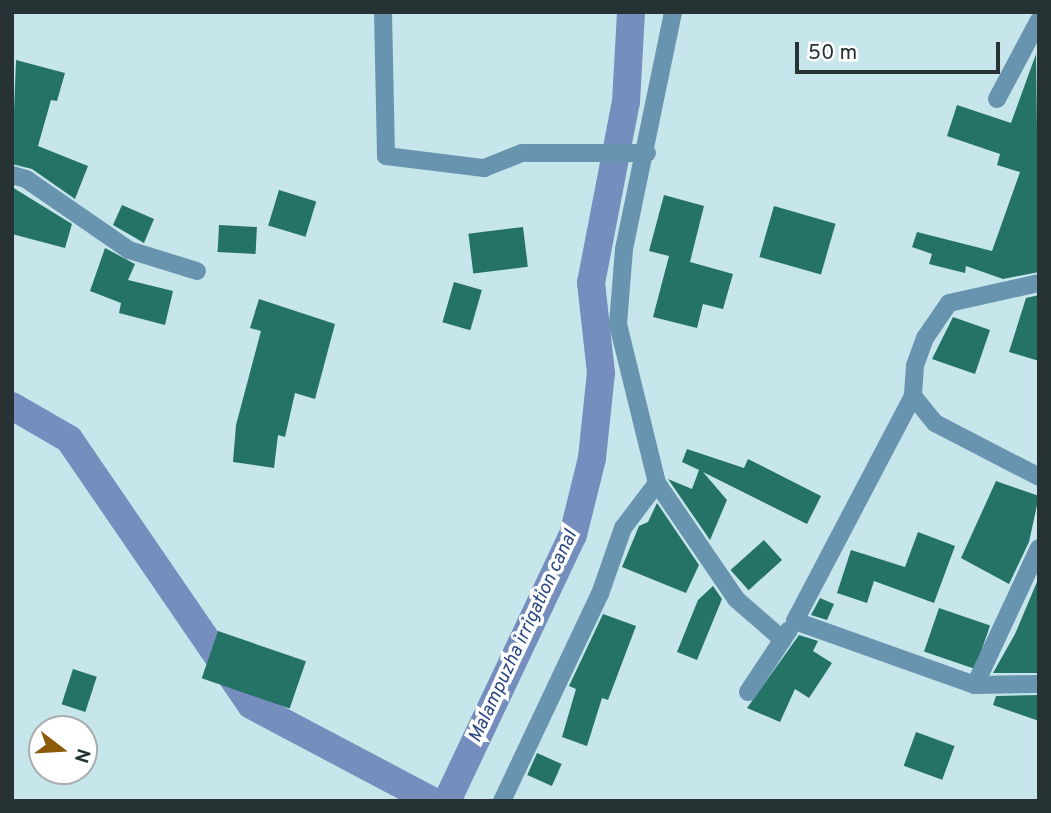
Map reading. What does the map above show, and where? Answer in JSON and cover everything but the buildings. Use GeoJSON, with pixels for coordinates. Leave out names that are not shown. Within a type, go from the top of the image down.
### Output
{"type":"FeatureCollection","features":[{"type":"Feature","properties":{"kind":"street"},"geometry":{"type":"LineString","coordinates":[[383,12],[386,156],[484,169],[522,153],[647,153]]}},
{"type":"Feature","properties":{"kind":"street"},"geometry":{"type":"LineString","coordinates":[[673,12],[647,153],[624,248],[618,324],[657,483],[736,598],[783,639]]}},
{"type":"Feature","properties":{"kind":"street"},"geometry":{"type":"LineString","coordinates":[[997,99],[1039,20]]}},
{"type":"Feature","properties":{"kind":"street"},"geometry":{"type":"LineString","coordinates":[[12,175],[26,179],[129,250],[197,271]]}},
{"type":"Feature","properties":{"kind":"street"},"geometry":{"type":"LineString","coordinates":[[748,692],[795,621],[913,396],[915,366],[925,338],[949,303],[1039,283]]}},
{"type":"Feature","properties":{"kind":"street"},"geometry":{"type":"LineString","coordinates":[[913,396],[935,423],[1039,477]]}},
{"type":"Feature","properties":{"kind":"street"},"geometry":{"type":"LineString","coordinates":[[502,801],[600,594],[623,528],[657,483]]}},
{"type":"Feature","properties":{"kind":"street"},"geometry":{"type":"LineString","coordinates":[[975,685],[1039,548]]}},
{"type":"Feature","properties":{"kind":"street"},"geometry":{"type":"LineString","coordinates":[[795,621],[975,685],[1039,684]]}},
{"type":"Feature","properties":{"kind":"waterway","name":"Malampuzha irrigation canal"},"geometry":{"type":"LineString","coordinates":[[447,801],[573,535],[592,458],[601,373],[591,283],[626,102],[631,12]]}},
{"type":"Feature","properties":{"kind":"waterway"},"geometry":{"type":"LineString","coordinates":[[12,406],[69,439],[251,705],[432,801]]}}]}
